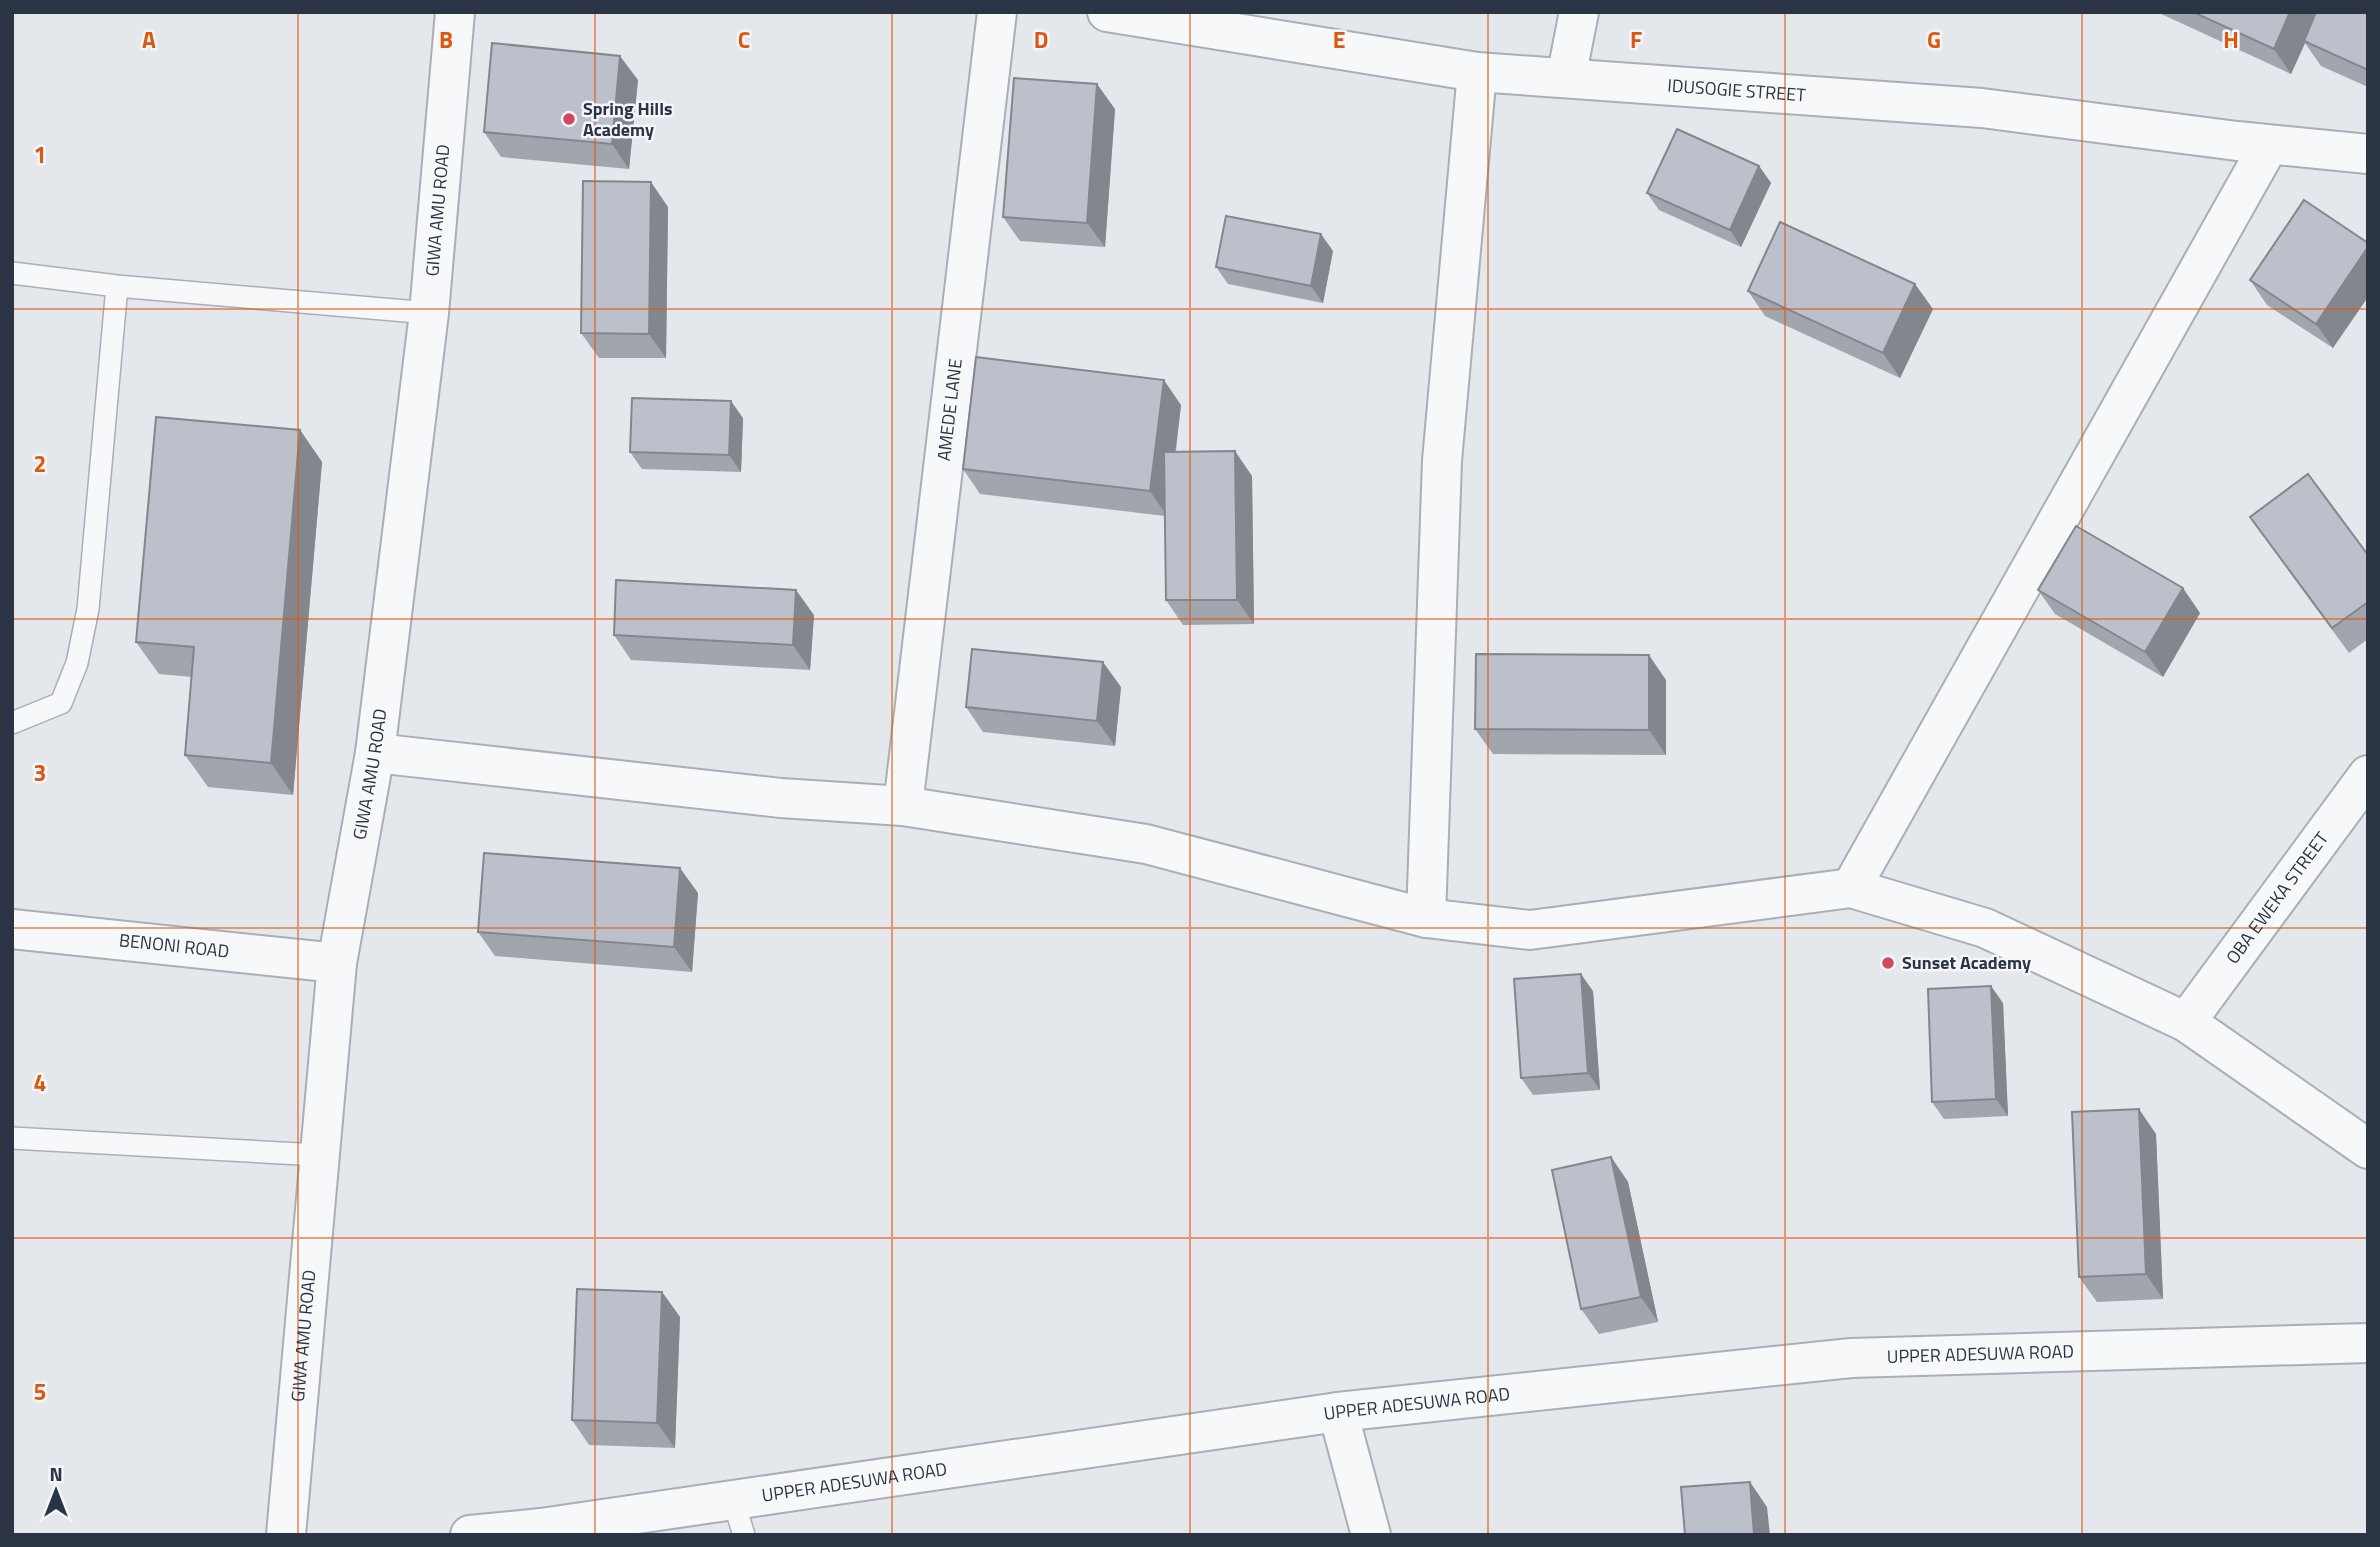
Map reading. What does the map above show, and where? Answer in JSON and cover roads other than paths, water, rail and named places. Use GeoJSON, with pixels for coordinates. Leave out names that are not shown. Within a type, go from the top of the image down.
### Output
{"type":"FeatureCollection","features":[{"type":"Feature","properties":{"kind":"street","name":"GIWA AMU ROAD"},"geometry":{"type":"LineString","coordinates":[[286,1535],[337,962],[375,753],[429,313],[455,12]]}},
{"type":"Feature","properties":{"kind":"street","name":"AMEDE LANE"},"geometry":{"type":"LineString","coordinates":[[902,806],[997,12]]}},
{"type":"Feature","properties":{"kind":"street","name":"IDUSOGIE STREET"},"geometry":{"type":"LineString","coordinates":[[1107,12],[1477,72],[1982,108],[2237,141],[2368,153]]}},
{"type":"Feature","properties":{"kind":"street"},"geometry":{"type":"LineString","coordinates":[[1566,78],[1579,12]]}},
{"type":"Feature","properties":{"kind":"street"},"geometry":{"type":"LineString","coordinates":[[1426,918],[1442,461],[1477,72]]}},
{"type":"Feature","properties":{"kind":"street"},"geometry":{"type":"LineString","coordinates":[[1851,888],[2269,145],[2237,141]]}},
{"type":"Feature","properties":{"kind":"street"},"geometry":{"type":"LineString","coordinates":[[375,753],[768,797],[902,806],[1146,844],[1426,918],[1530,930],[1851,888],[1985,928],[2186,1022],[2368,1149]]}},
{"type":"Feature","properties":{"kind":"street","name":"OBA EWEKA STREET"},"geometry":{"type":"LineString","coordinates":[[2186,1022],[2368,775]]}},
{"type":"Feature","properties":{"kind":"street","name":"BENONI ROAD"},"geometry":{"type":"LineString","coordinates":[[12,929],[337,962]]}},
{"type":"Feature","properties":{"kind":"street","name":"UPPER ADESUWA ROAD"},"geometry":{"type":"LineString","coordinates":[[470,1535],[739,1517],[1339,1412],[1851,1358],[2368,1343]]}},
{"type":"Feature","properties":{"kind":"street"},"geometry":{"type":"LineString","coordinates":[[1339,1412],[1371,1535]]}},
{"type":"Feature","properties":{"kind":"lane"},"geometry":{"type":"LineString","coordinates":[[12,273],[117,286],[429,313]]}},
{"type":"Feature","properties":{"kind":"lane"},"geometry":{"type":"LineString","coordinates":[[12,723],[61,703],[77,663],[88,609],[117,286]]}},
{"type":"Feature","properties":{"kind":"lane"},"geometry":{"type":"LineString","coordinates":[[12,1138],[319,1155]]}},
{"type":"Feature","properties":{"kind":"place","name":"Spring Hills Academy"},"geometry":{"type":"Point","coordinates":[569,119]}},
{"type":"Feature","properties":{"kind":"place","name":"Sunset Academy"},"geometry":{"type":"Point","coordinates":[1888,963]}}]}
